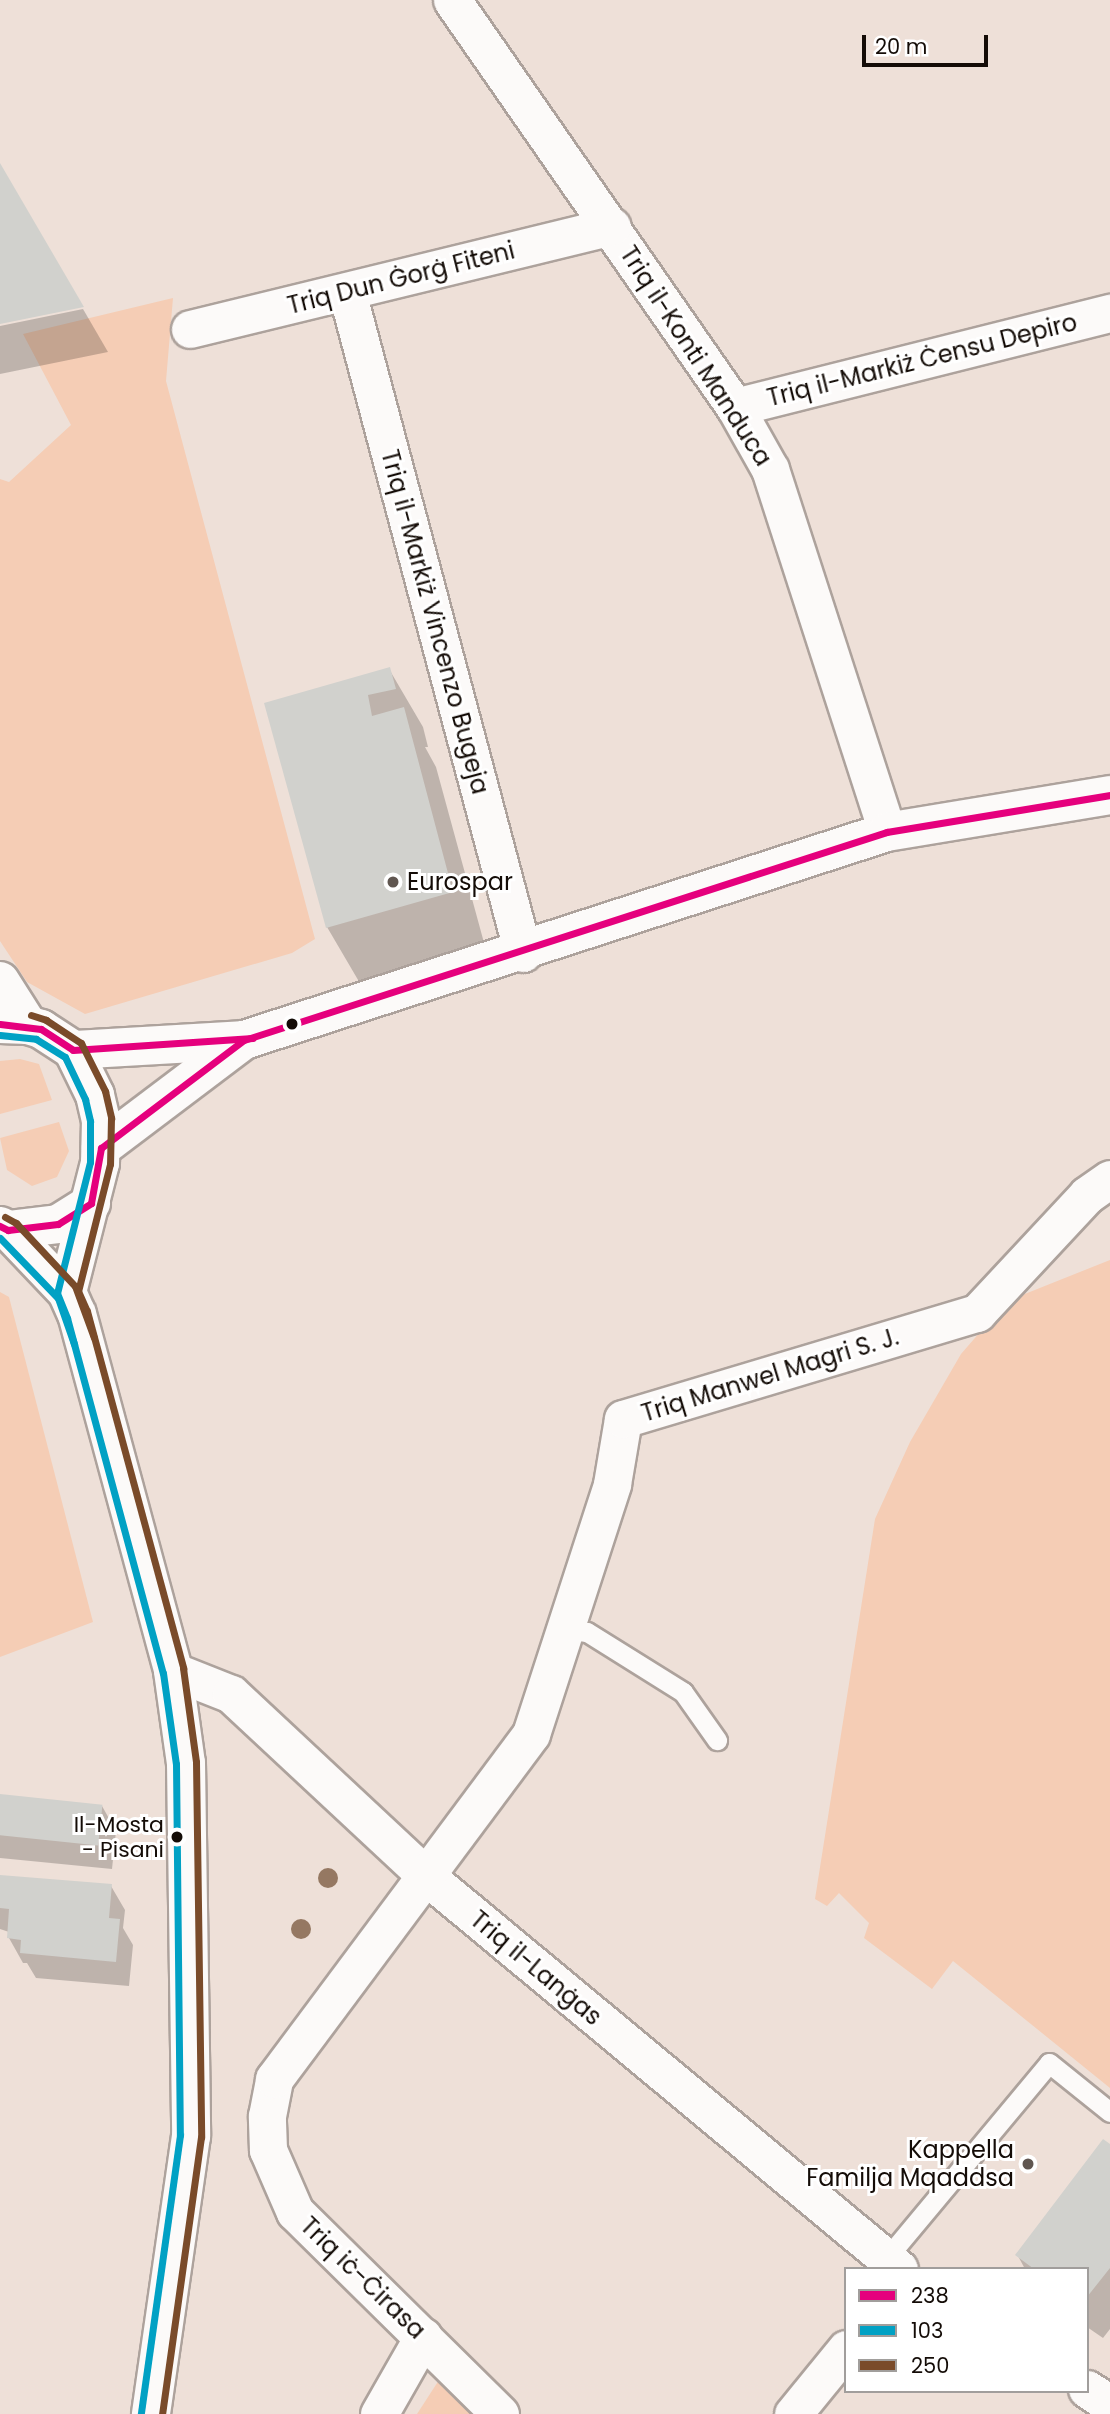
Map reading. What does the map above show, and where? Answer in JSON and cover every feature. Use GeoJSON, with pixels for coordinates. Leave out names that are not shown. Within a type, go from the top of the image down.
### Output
{"type":"FeatureCollection","features":[{"type":"Feature","properties":{"kind":"street","name":"Triq il-Konti Manduca"},"geometry":{"type":"LineString","coordinates":[[452,0],[612,226],[735,407],[770,469],[887,832]]}},
{"type":"Feature","properties":{"kind":"street","name":"Triq Dun Ġorġ Fiteni"},"geometry":{"type":"LineString","coordinates":[[190,329],[612,226]]}},
{"type":"Feature","properties":{"kind":"street","name":"Triq il-Markiż Vincenzo Bugeja"},"geometry":{"type":"LineString","coordinates":[[347,292],[523,953]]}},
{"type":"Feature","properties":{"kind":"street","name":"Triq il-Markiż Ċensu Depiro"},"geometry":{"type":"LineString","coordinates":[[735,407],[1110,313]]}},
{"type":"Feature","properties":{"kind":"street"},"geometry":{"type":"LineString","coordinates":[[0,981],[14,1024],[73,1051],[244,1040],[523,953],[887,832],[1110,795]]}},
{"type":"Feature","properties":{"kind":"street"},"geometry":{"type":"LineString","coordinates":[[102,1148],[244,1040]]}},
{"type":"Feature","properties":{"kind":"street"},"geometry":{"type":"LineString","coordinates":[[67,1292],[91,1203],[102,1148],[95,1095],[73,1051]]}},
{"type":"Feature","properties":{"kind":"street","name":"Triq Manwel Magri S. J."},"geometry":{"type":"LineString","coordinates":[[426,1876],[531,1734],[611,1484],[624,1419],[977,1313],[1102,1197]]}},
{"type":"Feature","properties":{"kind":"street"},"geometry":{"type":"LineString","coordinates":[[4,1228],[58,1224],[91,1203]]}},
{"type":"Feature","properties":{"kind":"street"},"geometry":{"type":"LineString","coordinates":[[4,1228],[67,1292],[77,1314],[173,1671],[186,1763],[191,2136],[151,2414]]}},
{"type":"Feature","properties":{"kind":"street","name":"Triq il-Lanġas"},"geometry":{"type":"LineString","coordinates":[[173,1671],[232,1694],[426,1876],[888,2266]]}},
{"type":"Feature","properties":{"kind":"street","name":"Triq iċ-Ċirasa"},"geometry":{"type":"LineString","coordinates":[[426,1876],[274,2080],[267,2116],[268,2150],[295,2212],[500,2414]]}},
{"type":"Feature","properties":{"kind":"street"},"geometry":{"type":"LineString","coordinates":[[379,2414],[423,2337]]}},
{"type":"Feature","properties":{"kind":"street"},"geometry":{"type":"LineString","coordinates":[[793,2414],[844,2351]]}},
{"type":"Feature","properties":{"kind":"street"},"geometry":{"type":"LineString","coordinates":[[1089,2390],[1110,2404]]}},
{"type":"Feature","properties":{"kind":"lane"},"geometry":{"type":"LineString","coordinates":[[565,1629],[587,1632],[683,1692],[717,1740]]}},
{"type":"Feature","properties":{"kind":"lane"},"geometry":{"type":"LineString","coordinates":[[888,2266],[1049,2063],[1110,2112]]}},
{"type":"Feature","properties":{"kind":"shaded area"},"geometry":{"type":"Polygon","coordinates":[[[173,298],[166,381],[315,939],[292,953],[85,1014],[27,982],[0,941],[0,479],[9,482],[71,425],[23,334],[173,298]]]}},
{"type":"Feature","properties":{"kind":"shaded area"},"geometry":{"type":"Polygon","coordinates":[[[20,1059],[39,1064],[52,1100],[0,1114],[0,1061],[20,1059]]]}},
{"type":"Feature","properties":{"kind":"shaded area"},"geometry":{"type":"Polygon","coordinates":[[[59,1122],[69,1151],[57,1177],[32,1186],[7,1170],[0,1138],[59,1122]]]}},
{"type":"Feature","properties":{"kind":"shaded area"},"geometry":{"type":"Polygon","coordinates":[[[1110,1260],[1110,2088],[953,1961],[932,1989],[864,1938],[869,1923],[839,1893],[827,1906],[815,1899],[875,1519],[910,1442],[961,1354],[1007,1301],[1110,1260]]]}},
{"type":"Feature","properties":{"kind":"shaded area"},"geometry":{"type":"Polygon","coordinates":[[[0,1292],[9,1297],[93,1622],[0,1657],[0,1292]]]}},
{"type":"Feature","properties":{"kind":"shaded area"},"geometry":{"type":"Polygon","coordinates":[[[439,2380],[471,2414],[417,2414],[439,2380]]]}},
{"type":"Feature","properties":{"kind":"building"},"geometry":{"type":"Polygon","coordinates":[[[0,163],[84,307],[0,324],[0,163]]]}},
{"type":"Feature","properties":{"kind":"building"},"geometry":{"type":"Polygon","coordinates":[[[390,667],[396,689],[368,695],[372,716],[404,707],[453,892],[326,928],[264,703],[390,667]]]}},
{"type":"Feature","properties":{"kind":"building"},"geometry":{"type":"Polygon","coordinates":[[[0,1794],[102,1805],[98,1846],[0,1835],[0,1794]]]}},
{"type":"Feature","properties":{"kind":"building"},"geometry":{"type":"Polygon","coordinates":[[[0,1875],[112,1884],[109,1918],[120,1919],[116,1962],[20,1953],[21,1940],[7,1938],[9,1909],[0,1908],[0,1875]]]}},
{"type":"Feature","properties":{"kind":"building"},"geometry":{"type":"Polygon","coordinates":[[[1103,2139],[1110,2144],[1110,2268],[1089,2294],[1089,2267],[1031,2267],[1015,2255],[1103,2139]]]}},
{"type":"Feature","properties":{"kind":"transit line","name":"238"},"geometry":{"type":"LineString","coordinates":[[101,1148],[244,1040],[887,832],[1110,795]]}},
{"type":"Feature","properties":{"kind":"transit line","name":"250"},"geometry":{"type":"LineString","coordinates":[[31,1015],[46,1020],[81,1043],[105,1091],[111,1118],[110,1164],[78,1291],[87,1311],[183,1668],[196,1762],[201,2137],[162,2414]]}},
{"type":"Feature","properties":{"kind":"transit line","name":"238"},"geometry":{"type":"LineString","coordinates":[[0,1024],[41,1029],[73,1050]]}},
{"type":"Feature","properties":{"kind":"transit line","name":"103"},"geometry":{"type":"LineString","coordinates":[[0,1035],[36,1039],[65,1057],[85,1099],[90,1121],[90,1162],[57,1293],[67,1318],[163,1673],[176,1764],[180,2135],[141,2413]]}},
{"type":"Feature","properties":{"kind":"transit line","name":"238"},"geometry":{"type":"LineString","coordinates":[[73,1050],[253,1038]]}},
{"type":"Feature","properties":{"kind":"transit line","name":"238"},"geometry":{"type":"LineString","coordinates":[[0,1226],[8,1230],[58,1224],[91,1203],[101,1148]]}},
{"type":"Feature","properties":{"kind":"transit line","name":"250"},"geometry":{"type":"LineString","coordinates":[[5,1217],[16,1223],[75,1286],[94,1338]]}},
{"type":"Feature","properties":{"kind":"transit line","name":"103"},"geometry":{"type":"LineString","coordinates":[[0,1238],[58,1298],[74,1344]]}},
{"type":"Feature","properties":{"kind":"place","name":"Eurospar"},"geometry":{"type":"Point","coordinates":[393,882]}},
{"type":"Feature","properties":{"kind":"place","name":"Il-Mosta - Pisani"},"geometry":{"type":"Point","coordinates":[177,1837]}},
{"type":"Feature","properties":{"kind":"place","name":"Kappella Familja Mqaddsa"},"geometry":{"type":"Point","coordinates":[1028,2164]}}]}
